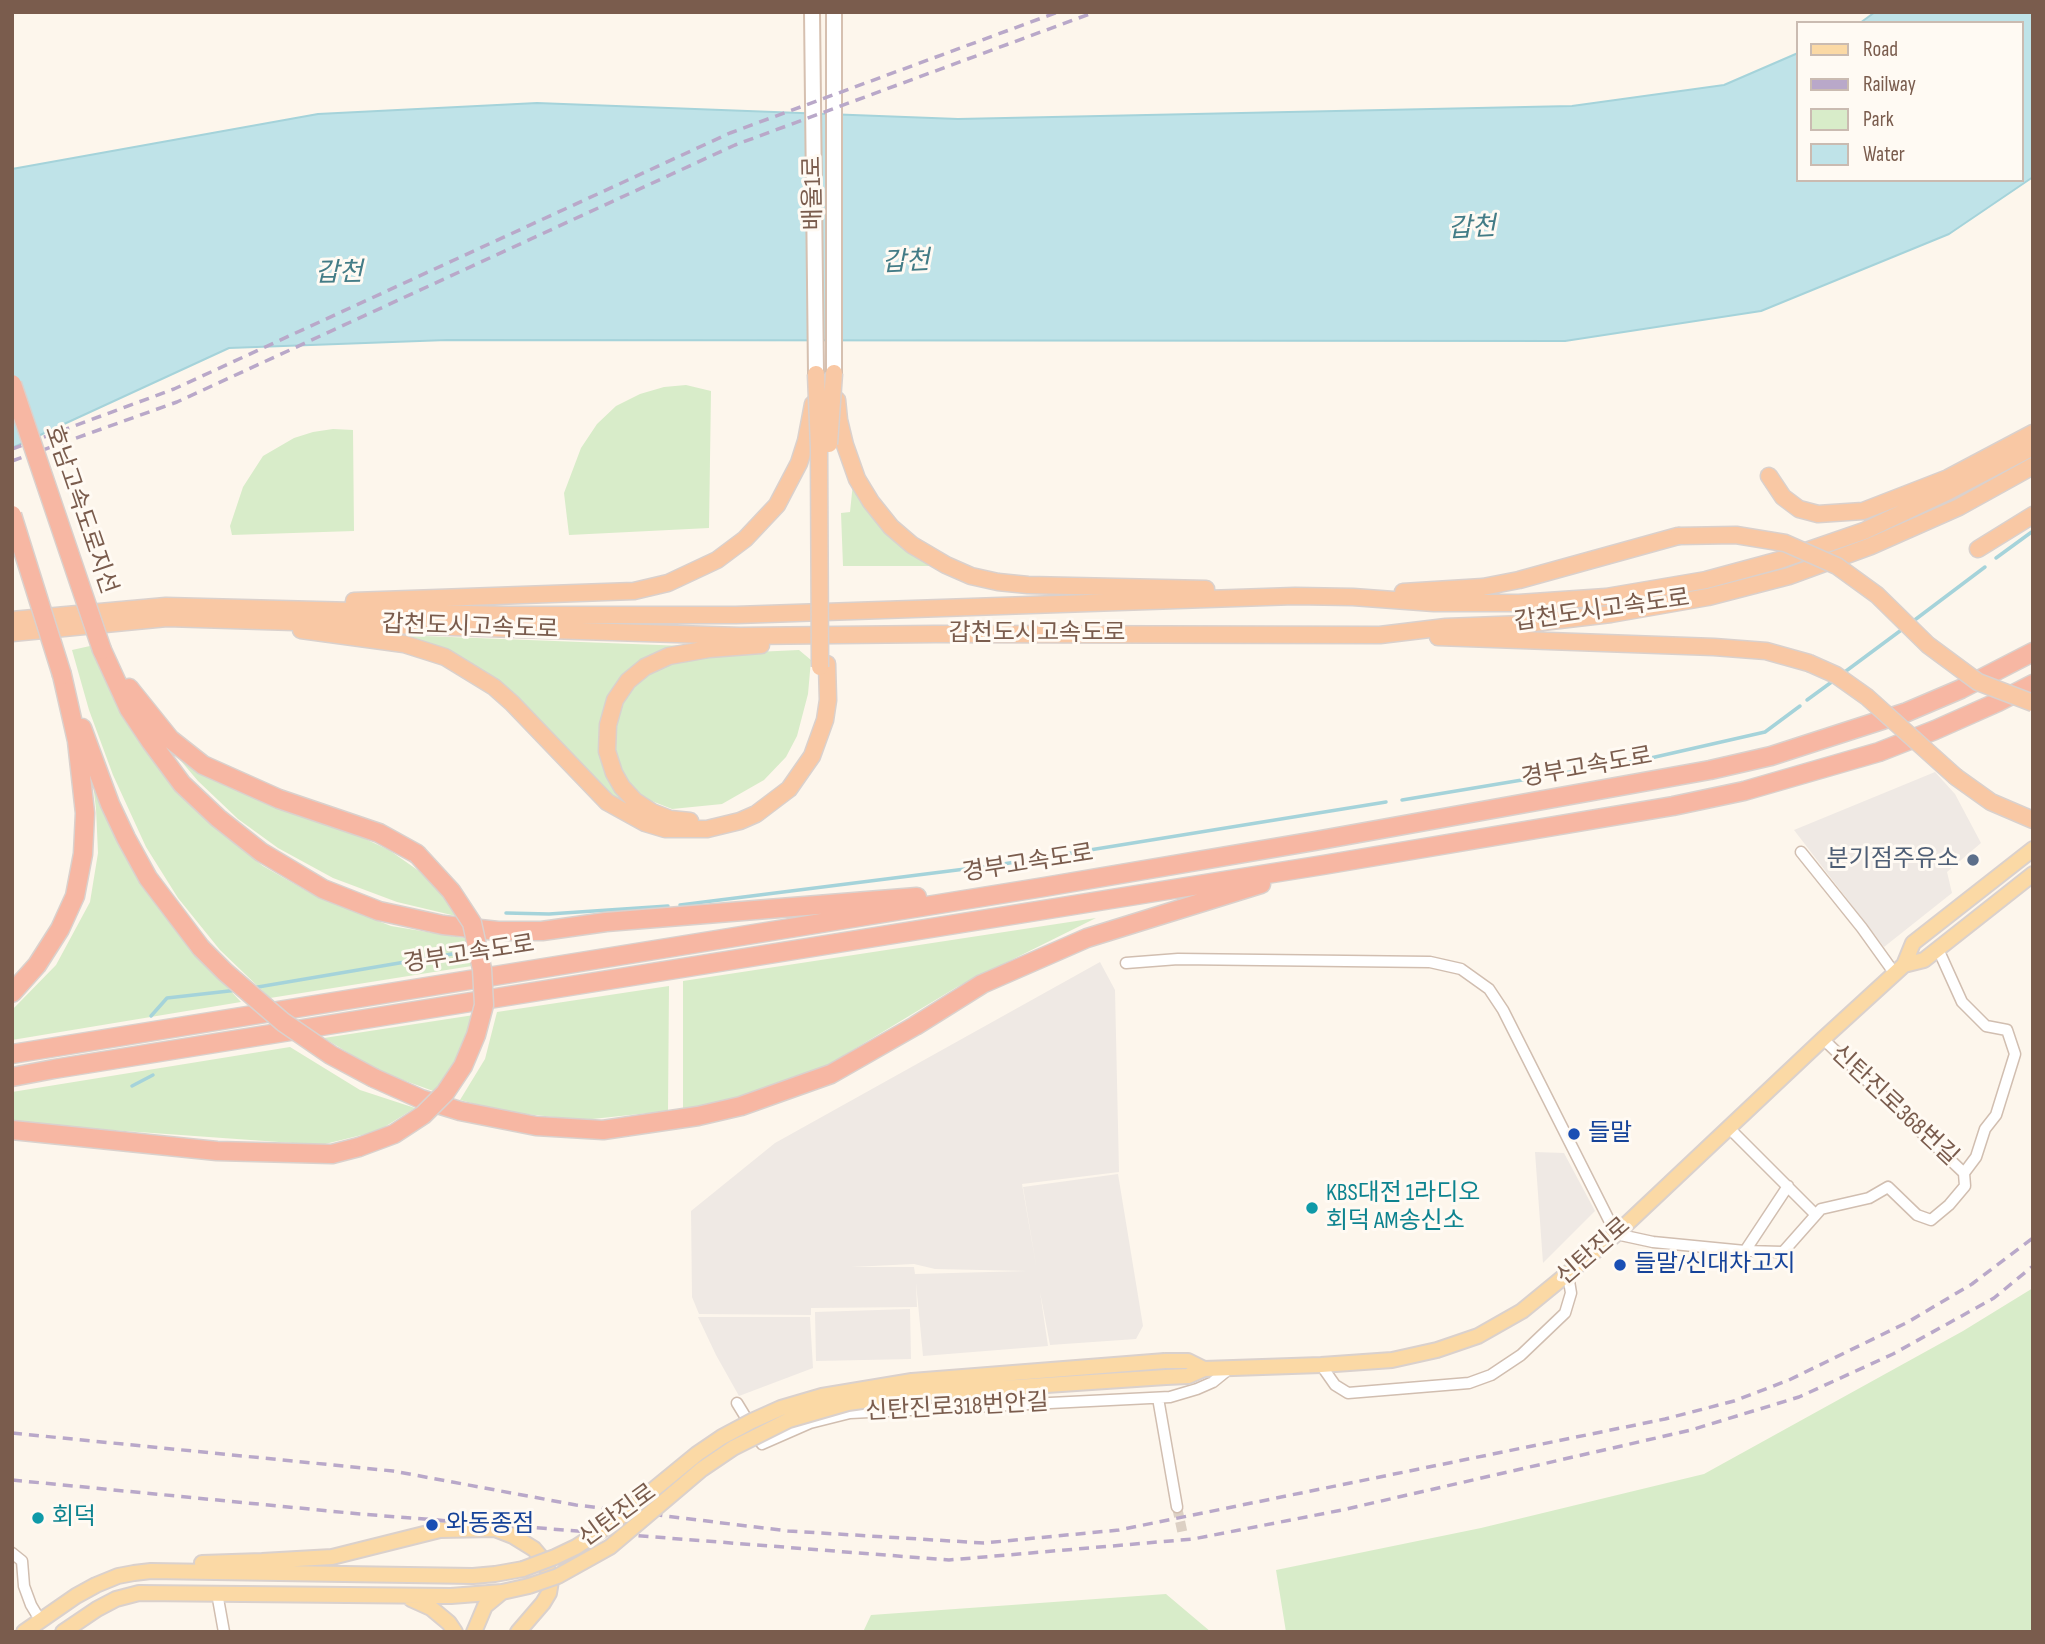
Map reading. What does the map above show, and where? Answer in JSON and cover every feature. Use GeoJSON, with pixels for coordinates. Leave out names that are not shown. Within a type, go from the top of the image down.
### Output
{"type":"FeatureCollection","features":[{"type":"Feature","properties":{"kind":"highway"},"geometry":{"type":"LineString","coordinates":[[834,373],[839,420],[857,479],[891,527],[912,545],[946,565],[971,576],[1028,585],[1067,588],[1228,589],[1295,596]]}},
{"type":"Feature","properties":{"kind":"highway"},"geometry":{"type":"LineString","coordinates":[[834,373],[829,434],[823,665],[817,703],[802,755],[780,785],[766,796],[736,812],[687,821],[652,813],[622,788],[614,773],[607,751],[608,725],[615,700],[628,681],[645,667],[669,656],[709,649],[935,634]]}},
{"type":"Feature","properties":{"kind":"highway"},"geometry":{"type":"LineString","coordinates":[[225,607],[634,591],[668,583],[717,560],[745,539],[777,505],[799,463],[812,414],[816,374]]}},
{"type":"Feature","properties":{"kind":"highway"},"geometry":{"type":"LineString","coordinates":[[261,621],[318,634],[404,644],[444,657],[476,675],[512,703],[607,802],[645,823],[666,829],[707,829],[757,814],[789,789],[812,756],[825,720],[828,700],[823,665],[816,374]]}},
{"type":"Feature","properties":{"kind":"highway","name":"호남고속도로지선"},"geometry":{"type":"LineString","coordinates":[[12,384],[102,650]]}},
{"type":"Feature","properties":{"kind":"highway"},"geometry":{"type":"LineString","coordinates":[[1769,476],[1783,497],[1799,509],[1818,514],[1863,511],[1948,478],[2033,433]]}},
{"type":"Feature","properties":{"kind":"highway","name":"갑천도시고속도로"},"geometry":{"type":"LineString","coordinates":[[12,620],[166,606],[505,615],[736,615],[1295,596],[1434,603],[1519,603],[1606,597],[1706,580],[1780,560],[1864,531],[2033,447]]}},
{"type":"Feature","properties":{"kind":"highway","name":"갑천도시고속도로"},"geometry":{"type":"LineString","coordinates":[[12,633],[167,618],[740,636],[1380,635],[1446,627],[1525,624],[1611,614],[1708,597],[1788,576],[1871,546],[1959,507],[2033,466]]}},
{"type":"Feature","properties":{"kind":"highway"},"geometry":{"type":"LineString","coordinates":[[12,515],[62,675],[110,804],[148,878],[201,948],[283,1022],[331,1055],[374,1078],[421,1099],[460,1111],[536,1126],[603,1129],[698,1116],[740,1106],[831,1074],[982,984],[1087,938],[1323,865]]}},
{"type":"Feature","properties":{"kind":"highway"},"geometry":{"type":"LineString","coordinates":[[1978,549],[2033,515]]}},
{"type":"Feature","properties":{"kind":"highway"},"geometry":{"type":"LineString","coordinates":[[1353,597],[1483,587],[1519,580],[1678,537],[1736,535],[1785,543],[1837,566],[1877,596],[1928,645],[1978,682],[2033,703]]}},
{"type":"Feature","properties":{"kind":"highway"},"geometry":{"type":"LineString","coordinates":[[1380,635],[1714,647],[1766,651],[1809,663],[1836,675],[1867,697],[1956,777],[1991,802],[2032,820]]}},
{"type":"Feature","properties":{"kind":"highway"},"geometry":{"type":"LineString","coordinates":[[12,1130],[216,1151],[332,1154],[359,1147],[394,1134],[423,1115],[444,1093],[463,1066],[476,1035],[484,1004],[482,969],[472,923],[451,891],[417,854],[379,833],[279,799],[203,765],[170,739],[138,702],[102,650]]}},
{"type":"Feature","properties":{"kind":"highway"},"geometry":{"type":"LineString","coordinates":[[102,650],[129,709],[150,742],[183,784],[218,818],[261,852],[323,889],[379,911],[443,925],[498,931],[542,931],[642,919],[1044,887]]}},
{"type":"Feature","properties":{"kind":"highway","name":"경부고속도로"},"geometry":{"type":"LineString","coordinates":[[12,1054],[1044,887],[1710,771],[1770,756],[1907,712],[1961,689],[2033,652]]}},
{"type":"Feature","properties":{"kind":"highway"},"geometry":{"type":"LineString","coordinates":[[12,993],[37,965],[60,929],[75,896],[83,854],[85,813],[76,741],[62,675]]}},
{"type":"Feature","properties":{"kind":"highway","name":"경부고속도로"},"geometry":{"type":"LineString","coordinates":[[12,1077],[1673,806],[1744,791],[1879,752],[1998,702],[2033,684]]}},
{"type":"Feature","properties":{"kind":"main road","name":"배울1로"},"geometry":{"type":"LineString","coordinates":[[812,12],[816,374]]}},
{"type":"Feature","properties":{"kind":"main road","name":"배울1로"},"geometry":{"type":"LineString","coordinates":[[834,13],[834,373]]}},
{"type":"Feature","properties":{"kind":"main road","name":"신탄진로"},"geometry":{"type":"LineString","coordinates":[[1900,970],[1913,943],[2033,849]]}},
{"type":"Feature","properties":{"kind":"main road","name":"신탄진로"},"geometry":{"type":"LineString","coordinates":[[64,1632],[106,1604],[139,1592],[451,1596],[502,1592],[529,1586],[558,1576],[610,1547],[702,1469],[733,1448],[789,1420],[848,1403],[912,1394],[1188,1376],[1204,1369],[1392,1360],[1437,1350],[1478,1336],[1522,1311],[1616,1234],[1900,970],[1924,960],[2033,874]]}},
{"type":"Feature","properties":{"kind":"main road","name":"신탄진로"},"geometry":{"type":"LineString","coordinates":[[24,1632],[96,1585],[118,1576],[151,1572],[473,1576],[523,1569],[576,1547],[614,1522],[697,1454],[722,1437],[781,1408],[822,1396],[912,1381],[1188,1360],[1204,1369]]}},
{"type":"Feature","properties":{"kind":"main road"},"geometry":{"type":"LineString","coordinates":[[151,1572],[187,1563],[332,1557],[440,1530],[495,1530],[513,1536],[534,1549],[545,1562],[551,1581],[549,1593],[543,1603],[518,1632]]}},
{"type":"Feature","properties":{"kind":"main road"},"geometry":{"type":"LineString","coordinates":[[474,1632],[485,1606],[502,1592]]}},
{"type":"Feature","properties":{"kind":"main road"},"geometry":{"type":"LineString","coordinates":[[399,1596],[419,1601],[431,1608],[449,1623],[455,1632]]}},
{"type":"Feature","properties":{"kind":"street"},"geometry":{"type":"LineString","coordinates":[[1801,852],[1862,928],[1900,970]]}},
{"type":"Feature","properties":{"kind":"street"},"geometry":{"type":"LineString","coordinates":[[1126,963],[1178,959],[1430,962],[1461,969],[1489,989],[1503,1010],[1616,1234],[1653,1242],[1783,1252],[1821,1209],[1869,1198],[1888,1187],[1917,1215],[1931,1220],[1949,1205],[1965,1186],[1964,1173],[1976,1157],[1984,1129],[1996,1115],[2015,1054],[2007,1030],[1986,1026],[1962,1002],[1938,949]]}},
{"type":"Feature","properties":{"kind":"street","name":"신탄진로368번길"},"geometry":{"type":"LineString","coordinates":[[1823,1039],[1964,1173]]}},
{"type":"Feature","properties":{"kind":"street"},"geometry":{"type":"LineString","coordinates":[[1729,1128],[1815,1214]]}},
{"type":"Feature","properties":{"kind":"street"},"geometry":{"type":"LineString","coordinates":[[1745,1251],[1788,1186]]}},
{"type":"Feature","properties":{"kind":"street"},"geometry":{"type":"LineString","coordinates":[[1321,1365],[1335,1385],[1348,1393],[1469,1383],[1491,1375],[1521,1355],[1565,1313],[1571,1293],[1568,1275]]}},
{"type":"Feature","properties":{"kind":"street","name":"신탄진로318번안길"},"geometry":{"type":"LineString","coordinates":[[737,1403],[762,1444],[810,1423],[850,1413],[1158,1398],[1197,1389],[1213,1382],[1230,1368]]}},
{"type":"Feature","properties":{"kind":"street"},"geometry":{"type":"LineString","coordinates":[[1158,1398],[1177,1507]]}},
{"type":"Feature","properties":{"kind":"street"},"geometry":{"type":"LineString","coordinates":[[12,1553],[22,1561],[24,1586],[40,1620]]}},
{"type":"Feature","properties":{"kind":"street"},"geometry":{"type":"LineString","coordinates":[[217,1593],[224,1632]]}},
{"type":"Feature","properties":{"kind":"shaded area"},"geometry":{"type":"Polygon","coordinates":[[[1935,772],[1955,794],[1981,843],[1947,872],[1952,893],[1884,947],[1794,830],[1935,772]]]}},
{"type":"Feature","properties":{"kind":"shaded area"},"geometry":{"type":"Polygon","coordinates":[[[1100,962],[1115,990],[1119,1172],[1022,1184],[1037,1271],[1023,1187],[1118,1174],[1143,1326],[1136,1339],[1050,1345],[1040,1292],[1048,1346],[923,1356],[916,1283],[917,1307],[811,1308],[811,1315],[699,1314],[692,1297],[691,1211],[775,1143],[1100,962]],[[914,1264],[851,1267],[914,1267],[915,1274],[1027,1271],[935,1269],[914,1264]]]}},
{"type":"Feature","properties":{"kind":"shaded area"},"geometry":{"type":"Polygon","coordinates":[[[1535,1152],[1564,1153],[1595,1211],[1543,1263],[1535,1152]]]}},
{"type":"Feature","properties":{"kind":"shaded area"},"geometry":{"type":"Polygon","coordinates":[[[910,1309],[911,1359],[816,1361],[815,1312],[910,1309]]]}},
{"type":"Feature","properties":{"kind":"shaded area"},"geometry":{"type":"Polygon","coordinates":[[[698,1317],[810,1317],[813,1368],[739,1396],[698,1317]]]}},
{"type":"Feature","properties":{"kind":"green space"},"geometry":{"type":"Polygon","coordinates":[[[686,385],[711,391],[709,528],[569,535],[564,493],[581,448],[597,424],[616,406],[640,394],[664,387],[686,385]]]}},
{"type":"Feature","properties":{"kind":"green space"},"geometry":{"type":"Polygon","coordinates":[[[333,429],[353,430],[354,531],[232,535],[230,526],[243,487],[263,456],[294,438],[333,429]]]}},
{"type":"Feature","properties":{"kind":"green space"},"geometry":{"type":"Polygon","coordinates":[[[853,483],[893,538],[930,566],[843,566],[841,513],[850,512],[853,483]]]}},
{"type":"Feature","properties":{"kind":"green space"},"geometry":{"type":"Polygon","coordinates":[[[398,635],[685,646],[627,679],[606,751],[642,814],[611,795],[568,754],[514,693],[451,652],[398,635]]]}},
{"type":"Feature","properties":{"kind":"green space"},"geometry":{"type":"Polygon","coordinates":[[[90,646],[112,694],[143,748],[176,790],[216,829],[263,866],[319,898],[391,926],[470,939],[478,965],[270,998],[220,950],[178,898],[146,847],[113,775],[89,710],[72,650],[90,646]]]}},
{"type":"Feature","properties":{"kind":"green space"},"geometry":{"type":"Polygon","coordinates":[[[799,650],[811,660],[808,694],[797,736],[786,757],[764,780],[722,804],[672,809],[639,796],[617,767],[610,734],[623,697],[646,671],[674,660],[712,654],[799,650]]]}},
{"type":"Feature","properties":{"kind":"green space"},"geometry":{"type":"Polygon","coordinates":[[[170,748],[389,850],[429,878],[460,917],[397,902],[333,878],[278,848],[238,819],[198,781],[170,748]]]}},
{"type":"Feature","properties":{"kind":"green space"},"geometry":{"type":"Polygon","coordinates":[[[93,784],[188,945],[241,1002],[12,1040],[12,1010],[56,965],[90,902],[98,853],[93,784]]]}},
{"type":"Feature","properties":{"kind":"green space"},"geometry":{"type":"Polygon","coordinates":[[[1096,918],[957,987],[828,1065],[773,1088],[708,1107],[683,1109],[683,981],[1096,918]]]}},
{"type":"Feature","properties":{"kind":"green space"},"geometry":{"type":"Polygon","coordinates":[[[669,986],[668,1111],[583,1120],[506,1112],[460,1100],[485,1059],[497,1012],[669,986]]]}},
{"type":"Feature","properties":{"kind":"green space"},"geometry":{"type":"Polygon","coordinates":[[[474,1015],[458,1064],[436,1092],[378,1071],[324,1038],[474,1015]]]}},
{"type":"Feature","properties":{"kind":"green space"},"geometry":{"type":"Polygon","coordinates":[[[290,1047],[360,1090],[415,1108],[378,1131],[321,1145],[12,1123],[12,1092],[290,1047]]]}},
{"type":"Feature","properties":{"kind":"green space"},"geometry":{"type":"Polygon","coordinates":[[[2033,1288],[2033,1632],[1286,1632],[1276,1570],[1481,1528],[1704,1474],[1963,1331],[2033,1288]]]}},
{"type":"Feature","properties":{"kind":"green space"},"geometry":{"type":"Polygon","coordinates":[[[1166,1594],[1211,1632],[863,1632],[871,1615],[1166,1594]]]}},
{"type":"Feature","properties":{"kind":"water","name":"갑천"},"geometry":{"type":"Polygon","coordinates":[[[1875,12],[2033,12],[2033,177],[1949,234],[1761,311],[1565,341],[447,340],[229,348],[12,448],[12,169],[318,114],[537,103],[958,119],[1572,106],[1724,85],[1797,53],[1797,182],[2024,182],[2024,21],[1863,21],[1875,12]]]}},
{"type":"Feature","properties":{"kind":"waterway"},"geometry":{"type":"LineString","coordinates":[[1996,558],[2033,531]]}},
{"type":"Feature","properties":{"kind":"waterway"},"geometry":{"type":"LineString","coordinates":[[1912,622],[1985,567]]}},
{"type":"Feature","properties":{"kind":"waterway"},"geometry":{"type":"LineString","coordinates":[[1842,674],[1904,628]]}},
{"type":"Feature","properties":{"kind":"waterway"},"geometry":{"type":"LineString","coordinates":[[1807,700],[1833,681]]}},
{"type":"Feature","properties":{"kind":"waterway"},"geometry":{"type":"LineString","coordinates":[[1402,800],[1642,760],[1765,732],[1800,706]]}},
{"type":"Feature","properties":{"kind":"waterway"},"geometry":{"type":"LineString","coordinates":[[680,905],[997,865],[1386,802]]}},
{"type":"Feature","properties":{"kind":"waterway"},"geometry":{"type":"LineString","coordinates":[[506,913],[549,914],[668,906]]}},
{"type":"Feature","properties":{"kind":"waterway"},"geometry":{"type":"LineString","coordinates":[[252,988],[470,951]]}},
{"type":"Feature","properties":{"kind":"waterway"},"geometry":{"type":"LineString","coordinates":[[151,1016],[167,998],[238,990]]}},
{"type":"Feature","properties":{"kind":"waterway"},"geometry":{"type":"LineString","coordinates":[[132,1086],[153,1075]]}},
{"type":"Feature","properties":{"kind":"tunnel"},"geometry":{"type":"LineString","coordinates":[[1177,1507],[1183,1535]]}},
{"type":"Feature","properties":{"kind":"railway"},"geometry":{"type":"LineString","coordinates":[[12,449],[174,389],[730,133],[1058,12]]}},
{"type":"Feature","properties":{"kind":"railway"},"geometry":{"type":"LineString","coordinates":[[12,461],[177,402],[735,145],[1095,12]]}},
{"type":"Feature","properties":{"kind":"railway"},"geometry":{"type":"LineString","coordinates":[[12,1433],[393,1471],[576,1505],[788,1531],[984,1543],[1119,1530],[1665,1419],[1734,1401],[1789,1380],[1908,1322],[1972,1284],[2033,1238]]}},
{"type":"Feature","properties":{"kind":"railway"},"geometry":{"type":"LineString","coordinates":[[12,1480],[360,1514],[949,1560],[1193,1539],[1342,1510],[1691,1430],[1799,1397],[1893,1354],[1994,1298],[2033,1266]]}},
{"type":"Feature","properties":{"kind":"place","name":"분기점주유소"},"geometry":{"type":"Point","coordinates":[1973,860]}},
{"type":"Feature","properties":{"kind":"place","name":"들말"},"geometry":{"type":"Point","coordinates":[1574,1134]}},
{"type":"Feature","properties":{"kind":"place","name":"KBS대전 1라디오 회덕 AM송신소"},"geometry":{"type":"Point","coordinates":[1312,1208]}},
{"type":"Feature","properties":{"kind":"place","name":"들말/신대차고지"},"geometry":{"type":"Point","coordinates":[1620,1265]}},
{"type":"Feature","properties":{"kind":"place","name":"회덕"},"geometry":{"type":"Point","coordinates":[38,1518]}},
{"type":"Feature","properties":{"kind":"place","name":"와동종점"},"geometry":{"type":"Point","coordinates":[432,1525]}}]}
